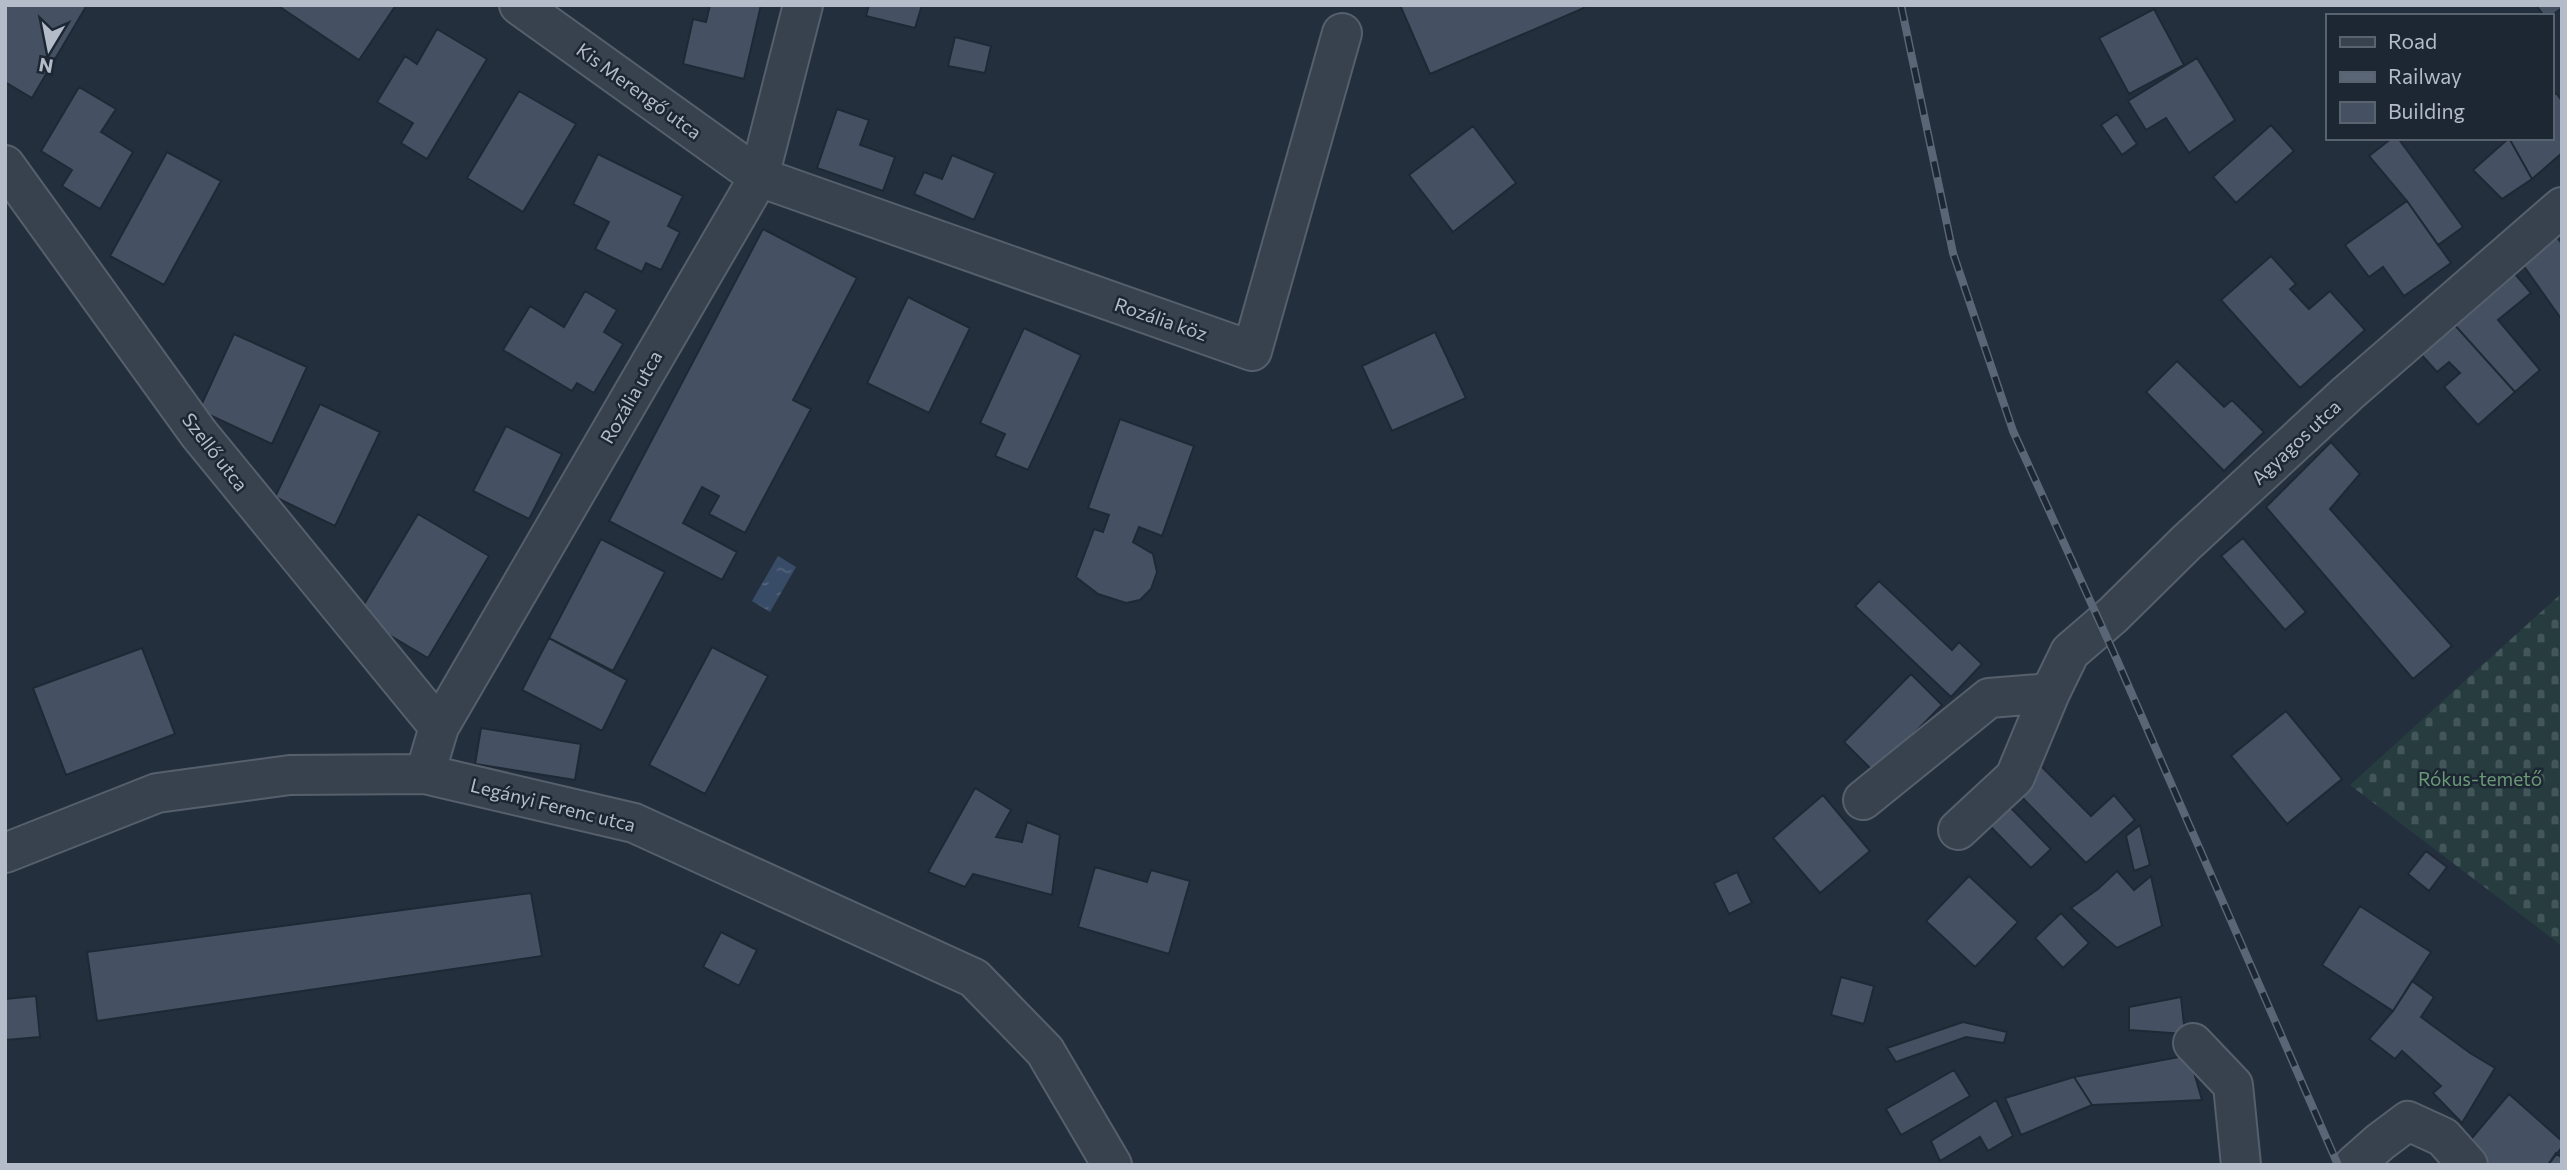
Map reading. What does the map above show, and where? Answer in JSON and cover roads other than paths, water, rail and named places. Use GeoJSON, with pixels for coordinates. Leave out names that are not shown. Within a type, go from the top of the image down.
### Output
{"type":"FeatureCollection","features":[{"type":"Feature","properties":{"kind":"street","name":"Kis Merengő utca"},"geometry":{"type":"LineString","coordinates":[[519,5],[759,177]]}},
{"type":"Feature","properties":{"kind":"street","name":"Rozália utca"},"geometry":{"type":"LineString","coordinates":[[425,774],[439,727],[759,177],[803,5]]}},
{"type":"Feature","properties":{"kind":"street","name":"Rozália köz"},"geometry":{"type":"LineString","coordinates":[[759,177],[1252,351],[1342,33]]}},
{"type":"Feature","properties":{"kind":"street","name":"Szellő utca"},"geometry":{"type":"LineString","coordinates":[[5,165],[199,434],[439,727]]}},
{"type":"Feature","properties":{"kind":"street","name":"Agyagos utca"},"geometry":{"type":"LineString","coordinates":[[1958,830],[2015,777],[2070,652],[2113,615],[2186,543],[2348,393],[2562,207]]}},
{"type":"Feature","properties":{"kind":"street"},"geometry":{"type":"LineString","coordinates":[[1863,800],[1989,698],[2050,693]]}},
{"type":"Feature","properties":{"kind":"street","name":"Legányi Ferenc utca"},"geometry":{"type":"LineString","coordinates":[[5,853],[157,793],[290,775],[425,774],[634,823],[974,978],[1045,1051],[1112,1165]]}},
{"type":"Feature","properties":{"kind":"street"},"geometry":{"type":"LineString","coordinates":[[2193,1043],[2233,1086],[2241,1165]]}},
{"type":"Feature","properties":{"kind":"street"},"geometry":{"type":"LineString","coordinates":[[2357,1162],[2408,1121],[2443,1137],[2468,1165]]}},
{"type":"Feature","properties":{"kind":"water"},"geometry":{"type":"Polygon","coordinates":[[[778,556],[796,567],[770,612],[752,601],[778,556]]]}},
{"type":"Feature","properties":{"kind":"railway"},"geometry":{"type":"LineString","coordinates":[[1901,5],[1953,253],[2013,431],[2117,660],[2338,1165]]}},
{"type":"Feature","properties":{"kind":"park label","name":"Rókus-temető"},"geometry":{"type":"Point","coordinates":[2480,779]}}]}
